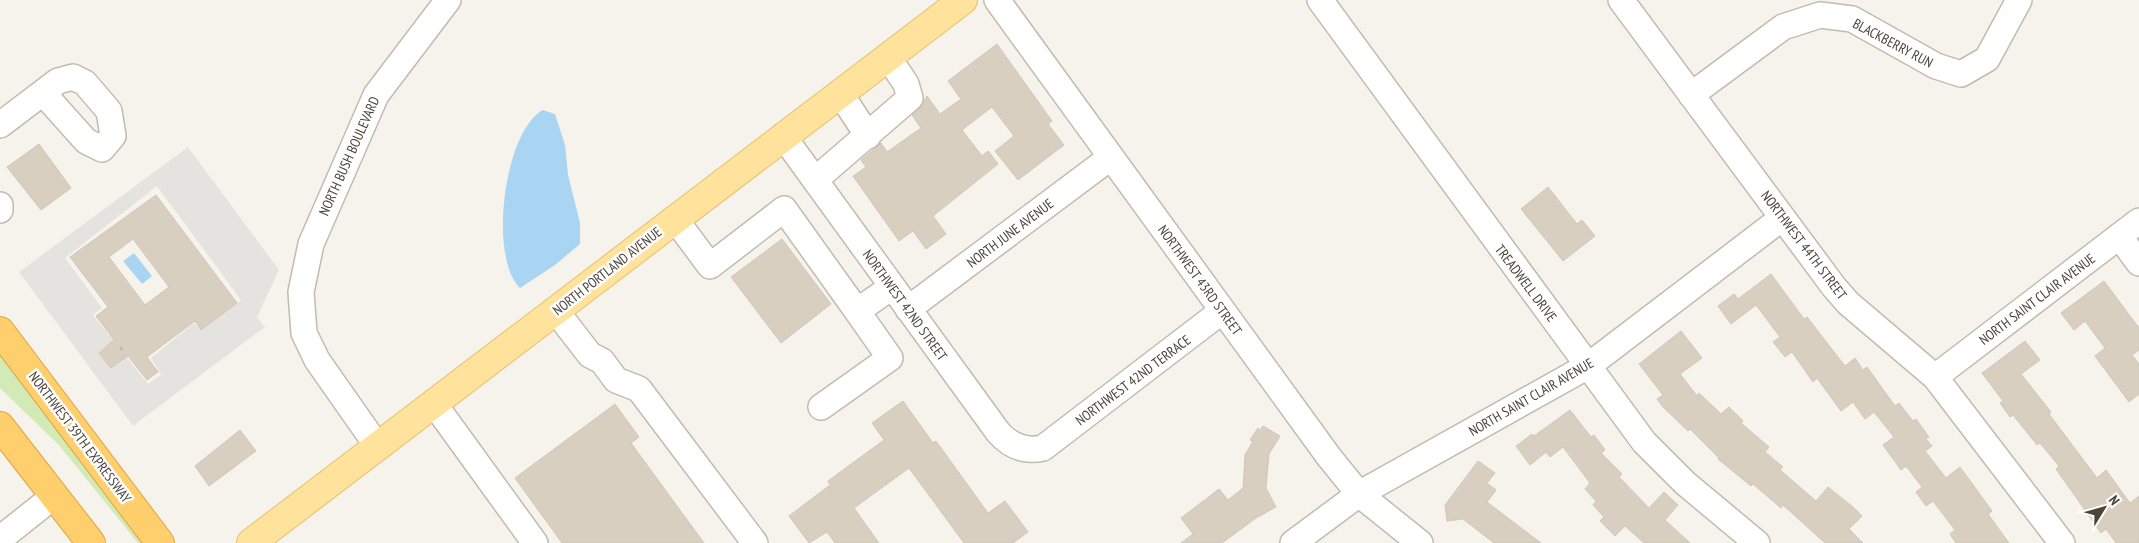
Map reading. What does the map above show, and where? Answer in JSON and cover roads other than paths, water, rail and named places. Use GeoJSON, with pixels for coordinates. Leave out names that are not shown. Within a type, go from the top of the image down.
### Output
{"type":"FeatureCollection","features":[{"type":"Feature","properties":{"kind":"highway","name":"NORTHWEST 39TH EXPRESSWAY"},"geometry":{"type":"LineString","coordinates":[[0,331],[160,543]]}},
{"type":"Feature","properties":{"kind":"highway"},"geometry":{"type":"LineString","coordinates":[[0,426],[91,543]]}},
{"type":"Feature","properties":{"kind":"main road","name":"NORTH PORTLAND AVENUE"},"geometry":{"type":"LineString","coordinates":[[251,543],[435,405],[674,219],[963,0]]}},
{"type":"Feature","properties":{"kind":"street","name":"NORTH BUSH BOULEVARD"},"geometry":{"type":"LineString","coordinates":[[378,447],[327,375],[304,333],[301,292],[311,244],[376,94],[448,0]]}},
{"type":"Feature","properties":{"kind":"street","name":"NORTHWEST 43RD STREET"},"geometry":{"type":"LineString","coordinates":[[997,0],[1329,457],[1359,494],[1420,543]]}},
{"type":"Feature","properties":{"kind":"street","name":"TREADWELL DRIVE"},"geometry":{"type":"LineString","coordinates":[[1320,0],[1644,442],[1685,483],[1757,543]]}},
{"type":"Feature","properties":{"kind":"street","name":"NORTHWEST 44TH STREET"},"geometry":{"type":"LineString","coordinates":[[1621,0],[1782,218],[1848,303],[1935,377],[2062,543]]}},
{"type":"Feature","properties":{"kind":"street","name":"BLACKBERRY RUN"},"geometry":{"type":"LineString","coordinates":[[1691,95],[1783,27],[1820,15],[1852,19],[1936,66],[1961,74],[1987,59],[2019,0]]}},
{"type":"Feature","properties":{"kind":"street"},"geometry":{"type":"LineString","coordinates":[[815,180],[910,98],[906,84],[888,57]]}},
{"type":"Feature","properties":{"kind":"street"},"geometry":{"type":"LineString","coordinates":[[0,125],[43,93]]}},
{"type":"Feature","properties":{"kind":"street"},"geometry":{"type":"LineString","coordinates":[[840,93],[868,136]]}},
{"type":"Feature","properties":{"kind":"street","name":"NORTHWEST 42ND STREET"},"geometry":{"type":"LineString","coordinates":[[783,136],[1006,441],[1030,451],[1043,448]]}},
{"type":"Feature","properties":{"kind":"street","name":"NORTH JUNE AVENUE"},"geometry":{"type":"LineString","coordinates":[[908,309],[1111,157]]}},
{"type":"Feature","properties":{"kind":"street"},"geometry":{"type":"LineString","coordinates":[[0,205],[0,210]]}},
{"type":"Feature","properties":{"kind":"street"},"geometry":{"type":"LineString","coordinates":[[674,219],[710,266],[784,209],[890,358],[821,407]]}},
{"type":"Feature","properties":{"kind":"street","name":"NORTH SAINT CLAIR AVENUE"},"geometry":{"type":"LineString","coordinates":[[1293,543],[1359,494],[1588,366],[1782,218]]}},
{"type":"Feature","properties":{"kind":"street","name":"NORTH SAINT CLAIR AVENUE"},"geometry":{"type":"LineString","coordinates":[[1935,377],[2139,221]]}},
{"type":"Feature","properties":{"kind":"street"},"geometry":{"type":"LineString","coordinates":[[2119,236],[2139,263]]}},
{"type":"Feature","properties":{"kind":"street"},"geometry":{"type":"LineString","coordinates":[[857,311],[892,287]]}},
{"type":"Feature","properties":{"kind":"street"},"geometry":{"type":"LineString","coordinates":[[556,311],[590,355],[602,361],[616,380],[640,389],[754,543]]}},
{"type":"Feature","properties":{"kind":"street","name":"NORTHWEST 42ND TERRACE"},"geometry":{"type":"LineString","coordinates":[[1043,448],[1222,312]]}},
{"type":"Feature","properties":{"kind":"street"},"geometry":{"type":"LineString","coordinates":[[435,405],[535,543]]}},
{"type":"Feature","properties":{"kind":"street"},"geometry":{"type":"LineString","coordinates":[[0,539],[54,496]]}},
{"type":"Feature","properties":{"kind":"water"},"geometry":{"type":"Polygon","coordinates":[[[543,110],[555,114],[565,145],[568,175],[580,223],[580,244],[555,265],[520,288],[510,272],[505,250],[503,224],[505,195],[510,167],[518,142],[530,122],[543,110]]]}},
{"type":"Feature","properties":{"kind":"water"},"geometry":{"type":"Polygon","coordinates":[[[134,253],[152,276],[142,284],[123,261],[134,253]]]}}]}
